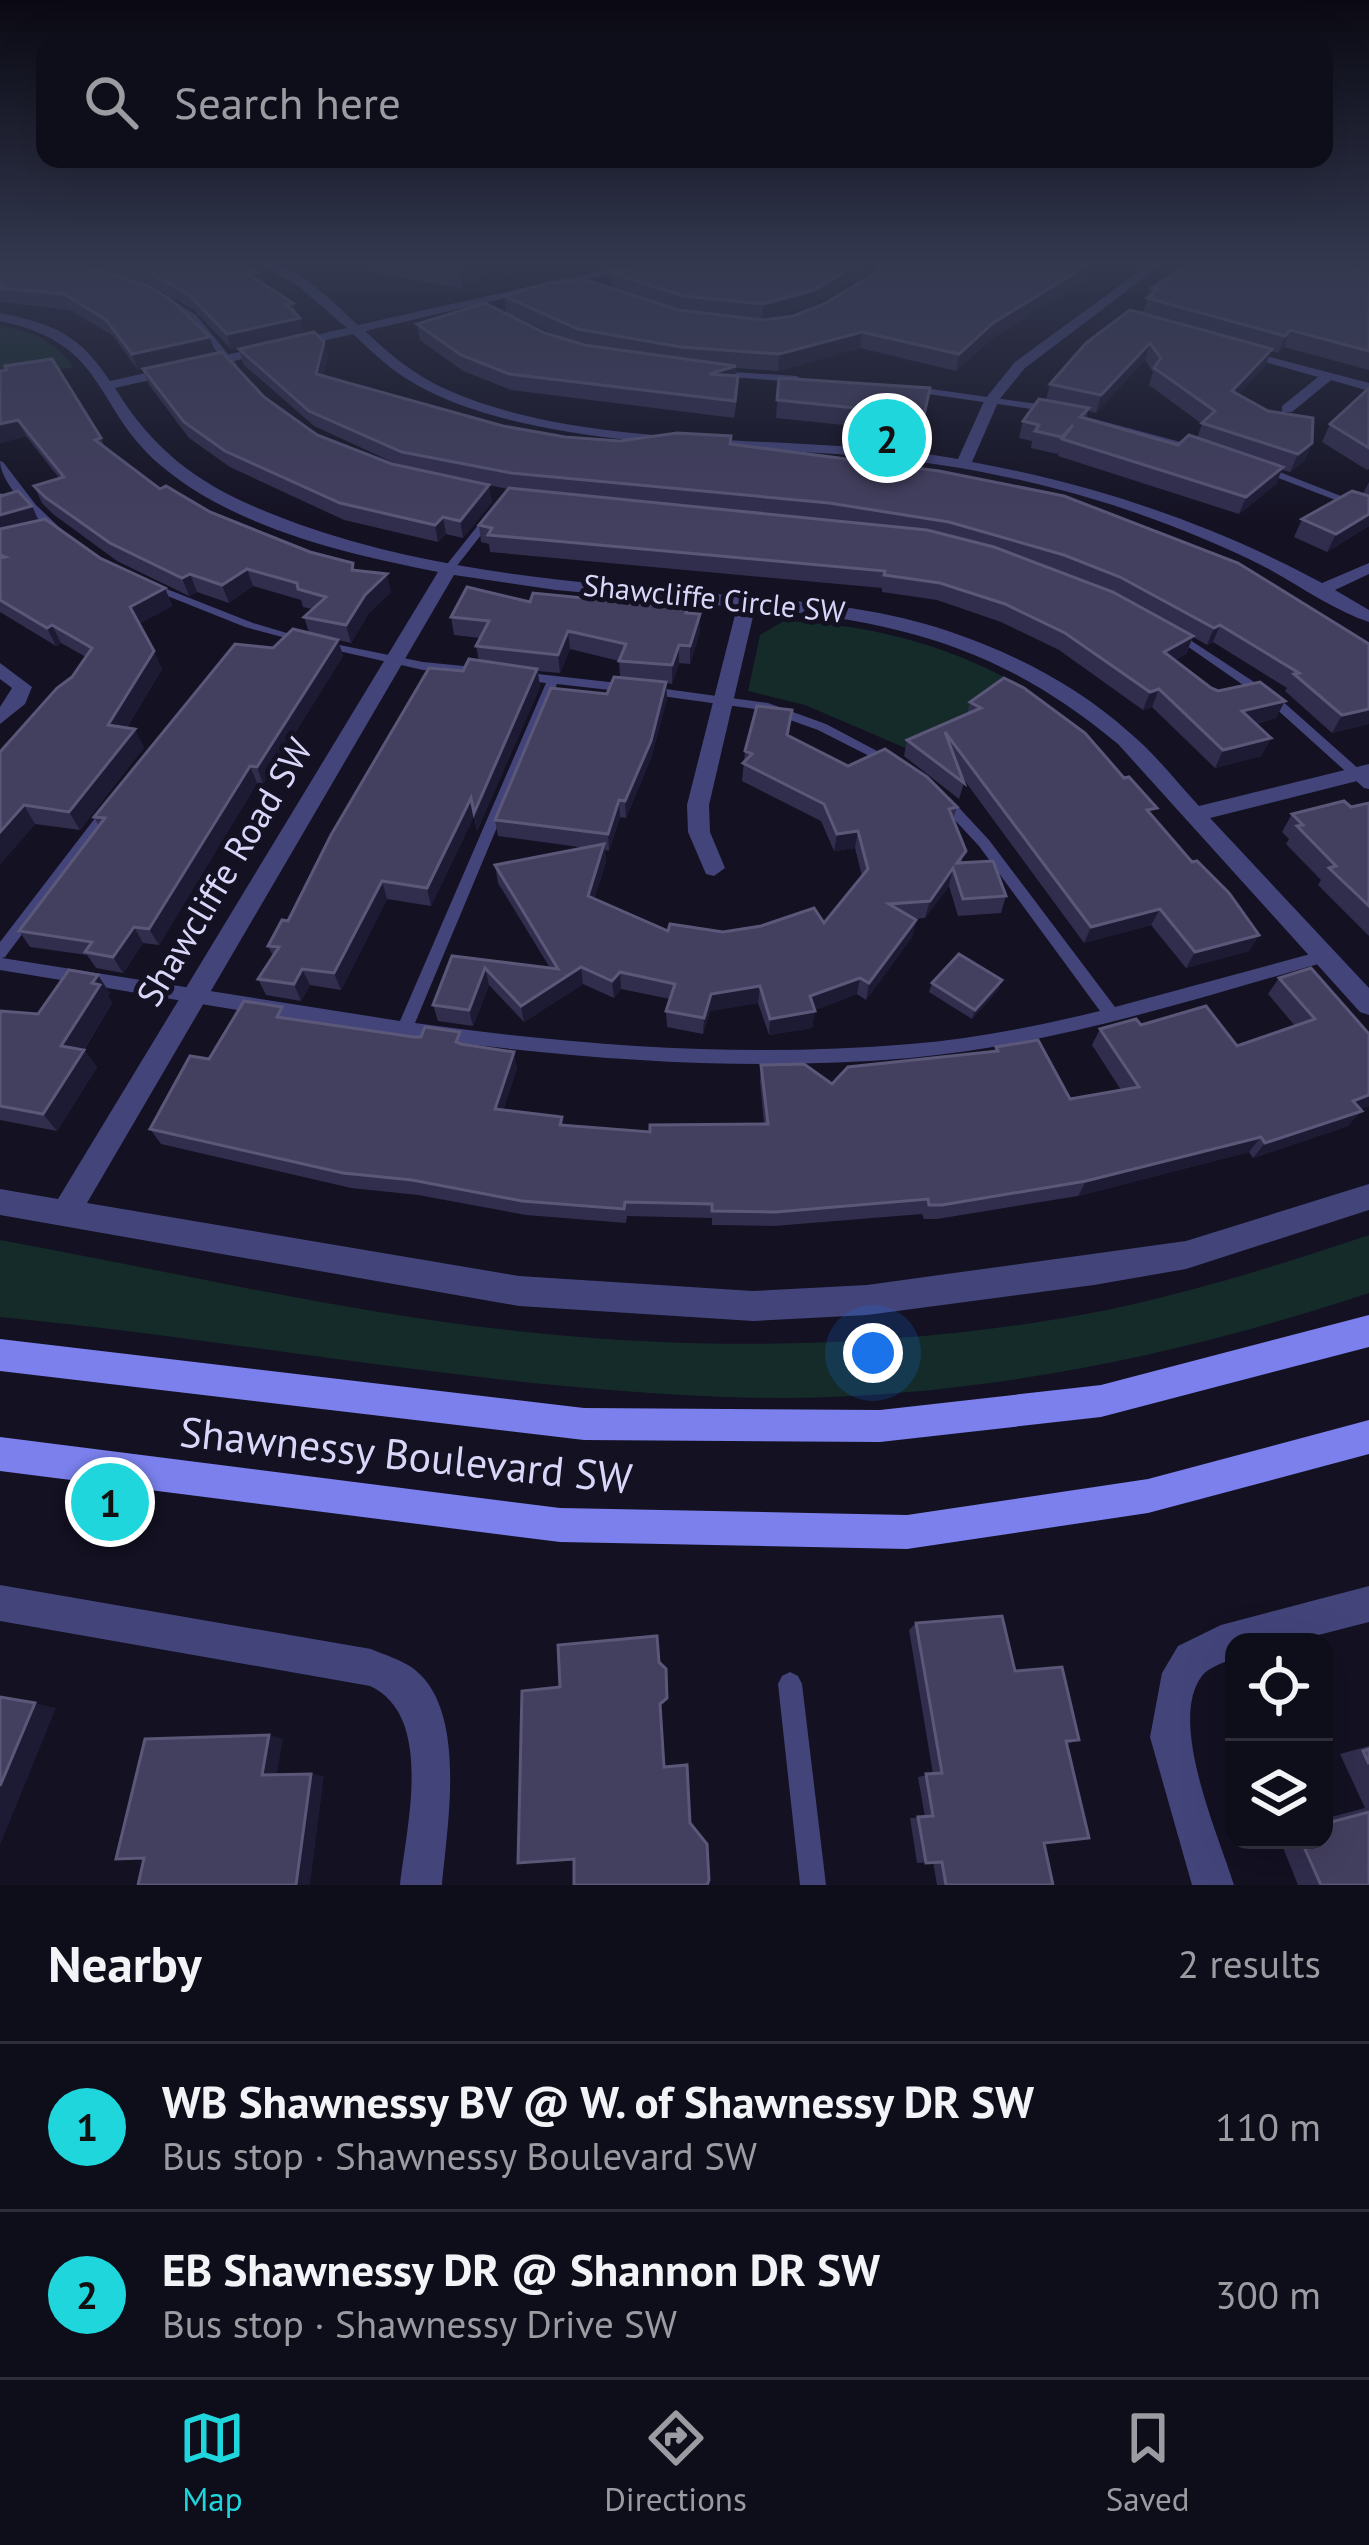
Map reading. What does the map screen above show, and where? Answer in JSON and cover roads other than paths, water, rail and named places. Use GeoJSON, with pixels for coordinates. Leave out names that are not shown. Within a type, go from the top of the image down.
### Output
{"type":"FeatureCollection","features":[{"type":"Feature","properties":{"kind":"main road","name":"Shawnessy Boulevard SW"},"geometry":{"type":"LineString","coordinates":[[0,1355],[584,1424],[880,1426],[1101,1401],[1369,1331]]}},
{"type":"Feature","properties":{"kind":"main road","name":"Shawnessy Boulevard SW"},"geometry":{"type":"LineString","coordinates":[[0,1454],[560,1525],[907,1532],[1148,1496],[1369,1437]]}},
{"type":"Feature","properties":{"kind":"street","name":"Shawcliffe Circle SW"},"geometry":{"type":"LineString","coordinates":[[82,350],[151,448],[218,496],[337,544],[448,570],[897,621],[1006,658],[1102,718],[1369,1005]]}},
{"type":"Feature","properties":{"kind":"street"},"geometry":{"type":"LineString","coordinates":[[107,386],[273,350]]}},
{"type":"Feature","properties":{"kind":"street"},"geometry":{"type":"LineString","coordinates":[[381,350],[425,384],[524,418],[963,465],[1062,486],[1223,541],[1369,617]]}},
{"type":"Feature","properties":{"kind":"street"},"geometry":{"type":"LineString","coordinates":[[963,465],[992,399],[1020,365],[1040,350]]}},
{"type":"Feature","properties":{"kind":"street"},"geometry":{"type":"LineString","coordinates":[[1237,350],[1369,387]]}},
{"type":"Feature","properties":{"kind":"street"},"geometry":{"type":"LineString","coordinates":[[1287,409],[1328,376]]}},
{"type":"Feature","properties":{"kind":"street"},"geometry":{"type":"LineString","coordinates":[[1322,589],[1369,568]]}},
{"type":"Feature","properties":{"kind":"street","name":"Shawcliffe Road SW"},"geometry":{"type":"LineString","coordinates":[[65,1214],[448,570]]}},
{"type":"Feature","properties":{"kind":"street"},"geometry":{"type":"LineString","coordinates":[[714,868],[700,832],[698,805],[747,603]]}},
{"type":"Feature","properties":{"kind":"street"},"geometry":{"type":"LineString","coordinates":[[0,669],[22,687],[18,700],[0,718]]}},
{"type":"Feature","properties":{"kind":"street"},"geometry":{"type":"LineString","coordinates":[[1195,814],[1365,777]]}},
{"type":"Feature","properties":{"kind":"street"},"geometry":{"type":"LineString","coordinates":[[0,1202],[519,1291],[753,1306],[867,1300],[1186,1255],[1369,1197]]}},
{"type":"Feature","properties":{"kind":"street"},"geometry":{"type":"LineString","coordinates":[[0,1603],[370,1667],[401,1682],[418,1703],[427,1733],[430,1771],[421,1885]]}},
{"type":"Feature","properties":{"kind":"street"},"geometry":{"type":"LineString","coordinates":[[1213,1885],[1169,1737],[1175,1686],[1191,1658],[1234,1638],[1369,1604]]}},
{"type":"Feature","properties":{"kind":"lane"},"geometry":{"type":"LineString","coordinates":[[221,350],[240,374]]}},
{"type":"Feature","properties":{"kind":"lane"},"geometry":{"type":"LineString","coordinates":[[702,372],[808,380]]}},
{"type":"Feature","properties":{"kind":"lane"},"geometry":{"type":"LineString","coordinates":[[898,387],[992,399],[1122,426],[1218,454]]}},
{"type":"Feature","properties":{"kind":"lane"},"geometry":{"type":"LineString","coordinates":[[1238,461],[1369,510]]}},
{"type":"Feature","properties":{"kind":"lane"},"geometry":{"type":"LineString","coordinates":[[0,464],[59,531],[35,532]]}},
{"type":"Feature","properties":{"kind":"lane"},"geometry":{"type":"LineString","coordinates":[[448,570],[508,495]]}},
{"type":"Feature","properties":{"kind":"lane"},"geometry":{"type":"LineString","coordinates":[[142,581],[249,625],[394,661],[764,706],[822,727],[904,768]]}},
{"type":"Feature","properties":{"kind":"lane"},"geometry":{"type":"LineString","coordinates":[[1158,623],[1211,653],[1365,777]]}},
{"type":"Feature","properties":{"kind":"lane"},"geometry":{"type":"LineString","coordinates":[[236,644],[249,625]]}},
{"type":"Feature","properties":{"kind":"lane"},"geometry":{"type":"LineString","coordinates":[[406,1026],[554,680]]}},
{"type":"Feature","properties":{"kind":"lane"},"geometry":{"type":"LineString","coordinates":[[933,792],[984,843],[1112,1015]]}},
{"type":"Feature","properties":{"kind":"lane"},"geometry":{"type":"LineString","coordinates":[[0,953],[111,807]]}},
{"type":"Feature","properties":{"kind":"lane"},"geometry":{"type":"LineString","coordinates":[[0,964],[630,1055],[768,1059],[912,1051],[1037,1033],[1324,956]]}},
{"type":"Feature","properties":{"kind":"lane"},"geometry":{"type":"LineString","coordinates":[[790,1684],[813,1885]]}},
{"type":"Feature","properties":{"kind":"place","name":"EB Shawnessy DR @ Shannon DR SW"},"geometry":{"type":"Point","coordinates":[887,438]}},
{"type":"Feature","properties":{"kind":"place","name":"WB Shawnessy BV @ W. of Shawnessy DR SW"},"geometry":{"type":"Point","coordinates":[110,1502]}}]}
